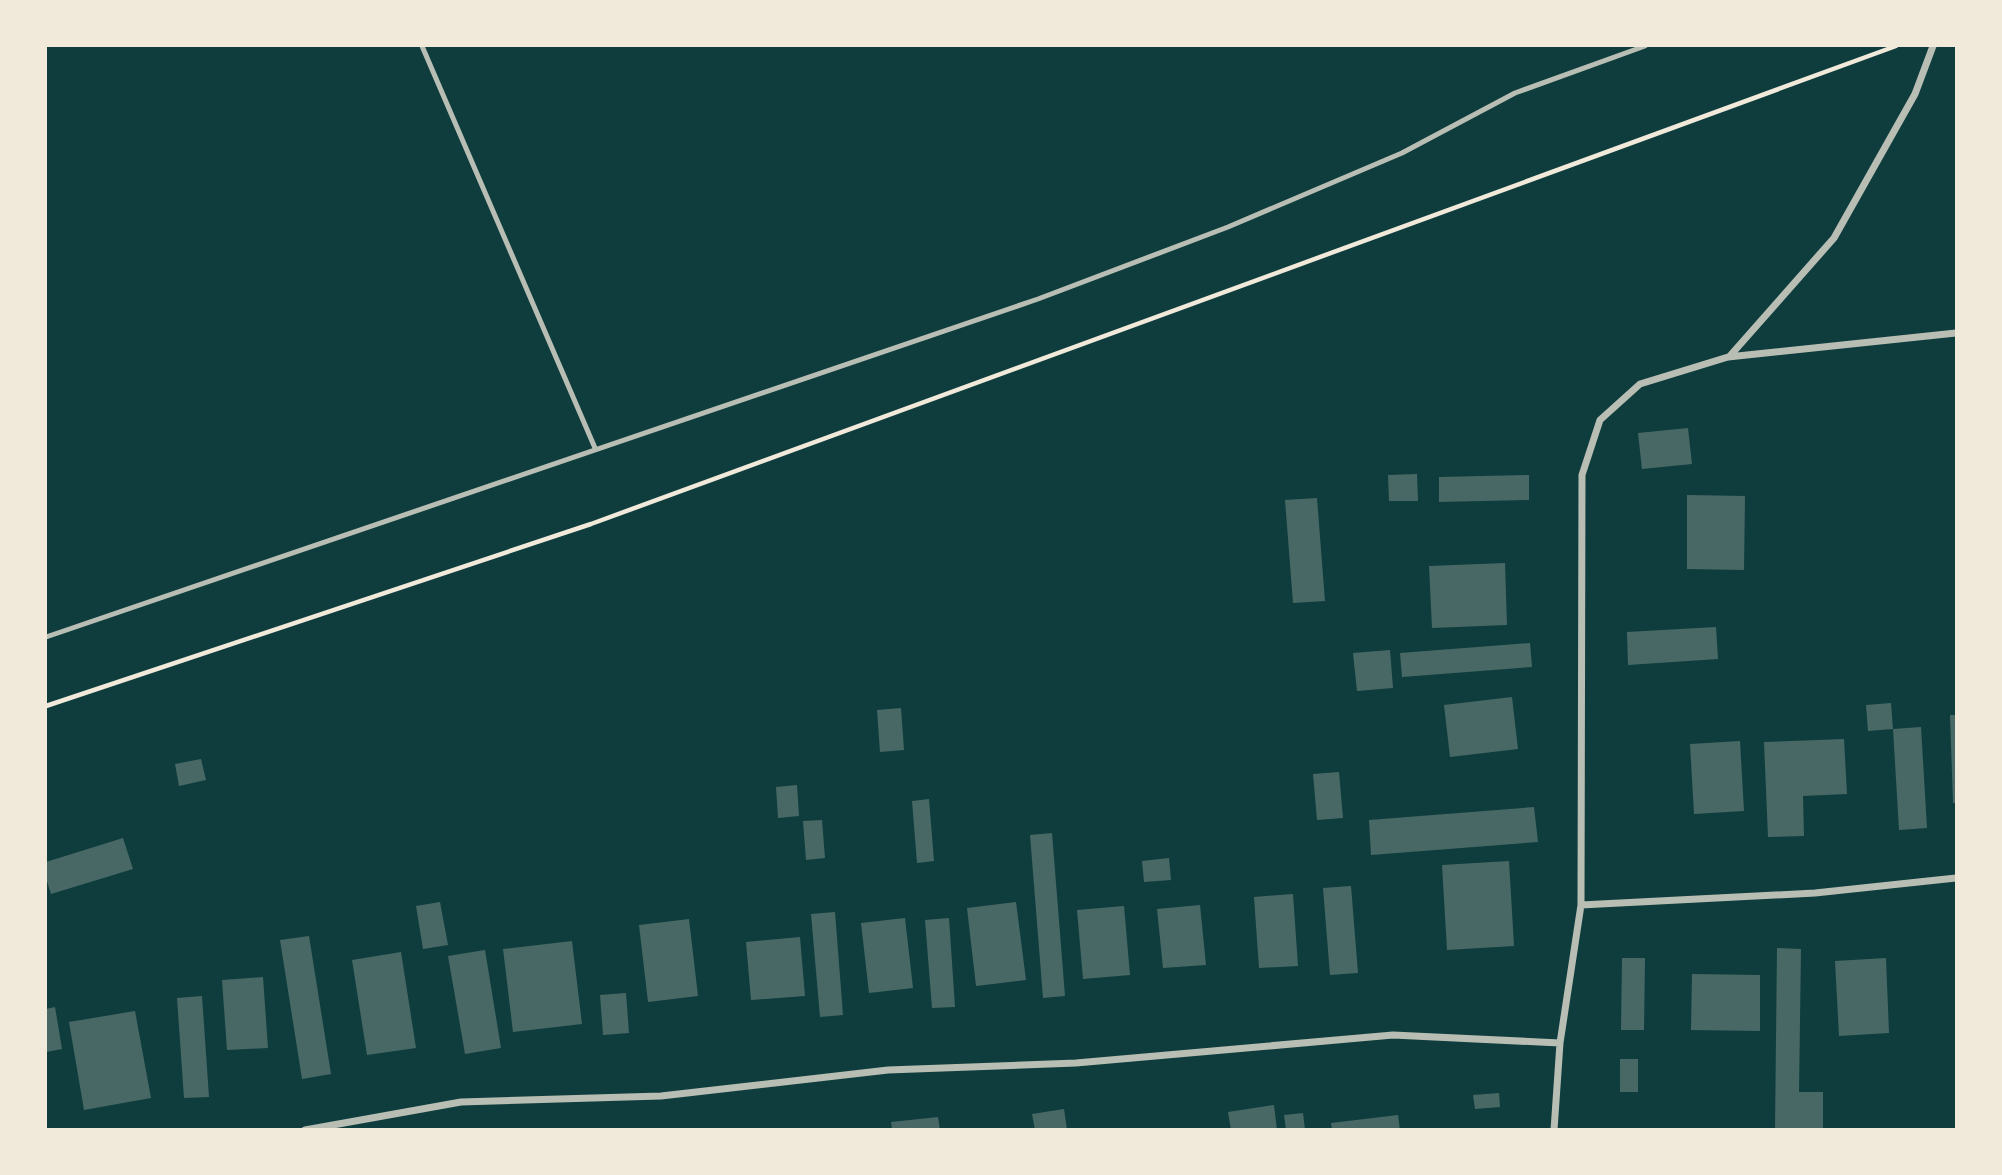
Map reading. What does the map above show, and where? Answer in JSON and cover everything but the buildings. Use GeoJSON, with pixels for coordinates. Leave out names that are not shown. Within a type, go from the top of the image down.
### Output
{"type":"FeatureCollection","features":[{"type":"Feature","properties":{"kind":"street"},"geometry":{"type":"LineString","coordinates":[[1728,357],[1834,238],[1915,94],[1933,46]]}},
{"type":"Feature","properties":{"kind":"street"},"geometry":{"type":"LineString","coordinates":[[1554,1129],[1560,1043],[1581,905],[1582,475],[1600,420],[1640,384],[1728,357],[1956,333]]}},
{"type":"Feature","properties":{"kind":"street"},"geometry":{"type":"LineString","coordinates":[[1581,905],[1815,893],[1956,878]]}},
{"type":"Feature","properties":{"kind":"street"},"geometry":{"type":"LineString","coordinates":[[311,1129],[461,1102],[661,1096],[888,1070],[1076,1063],[1393,1035],[1560,1043]]}},
{"type":"Feature","properties":{"kind":"lane"},"geometry":{"type":"LineString","coordinates":[[422,46],[594,448]]}},
{"type":"Feature","properties":{"kind":"lane"},"geometry":{"type":"LineString","coordinates":[[46,637],[594,448],[1038,299],[1215,232],[1402,153],[1515,93],[1645,46]]}},
{"type":"Feature","properties":{"kind":"path"},"geometry":{"type":"LineString","coordinates":[[46,706],[591,524],[1896,46]]}}]}
